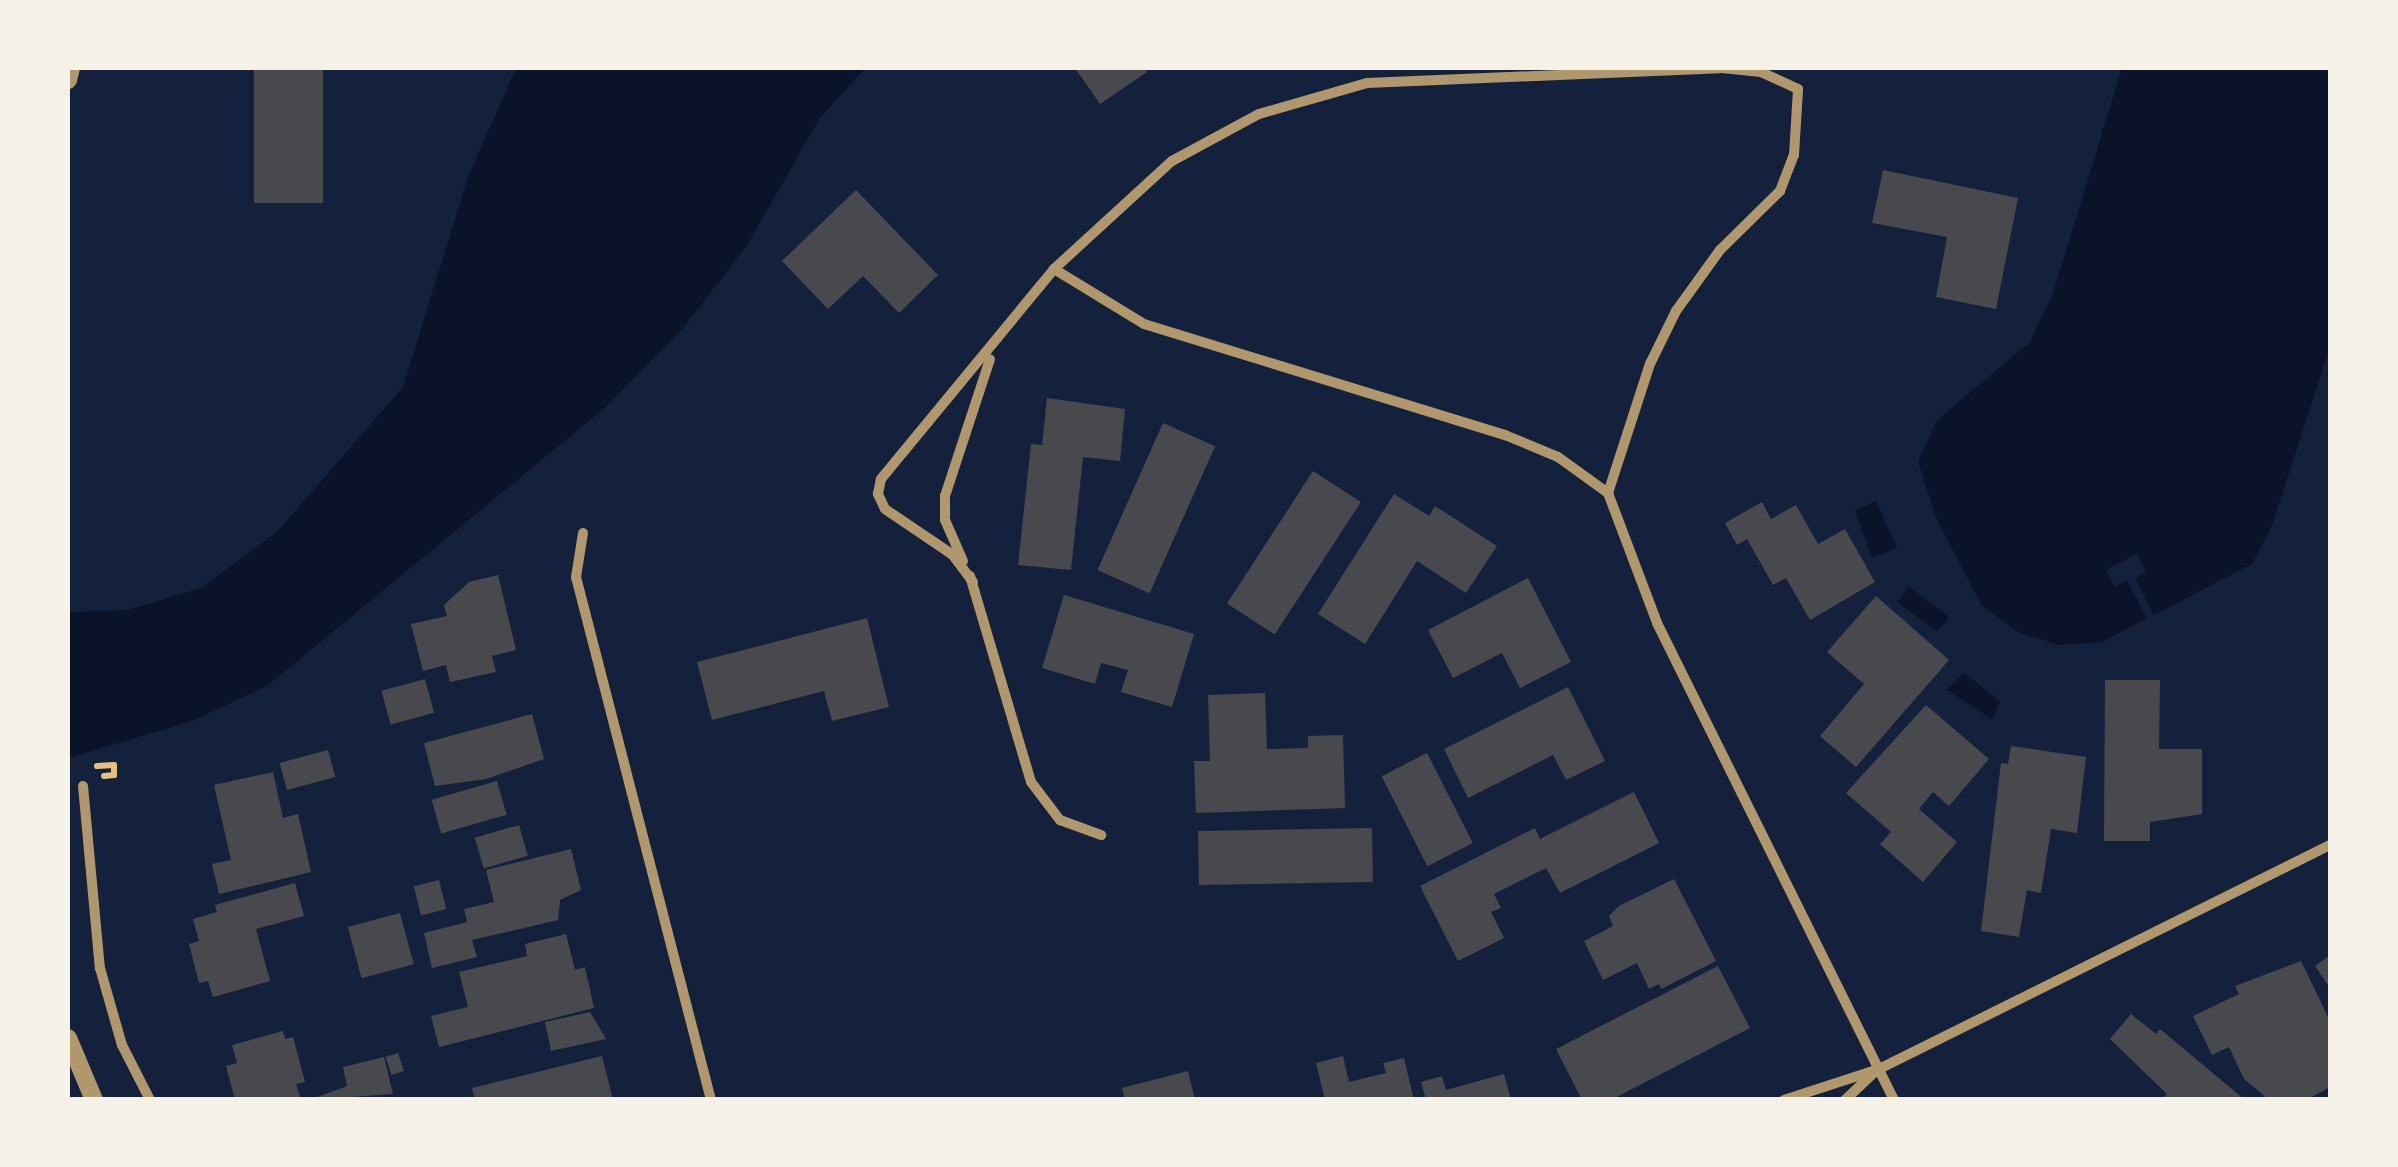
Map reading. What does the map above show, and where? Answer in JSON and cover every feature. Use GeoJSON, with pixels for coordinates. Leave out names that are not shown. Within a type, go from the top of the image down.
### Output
{"type":"FeatureCollection","features":[{"type":"Feature","properties":{"kind":"street"},"geometry":{"type":"LineString","coordinates":[[68,80],[71,68]]}},
{"type":"Feature","properties":{"kind":"street"},"geometry":{"type":"LineString","coordinates":[[972,582],[953,555],[890,514],[878,490],[892,462],[1006,332],[1054,270],[1172,161],[1296,101],[1403,78],[1721,68],[1795,86],[1794,154],[1780,191],[1720,250],[1676,311],[1650,364],[1608,493]]}},
{"type":"Feature","properties":{"kind":"street"},"geometry":{"type":"LineString","coordinates":[[1054,270],[1144,324],[1504,434],[1558,457],[1608,493],[1658,623],[1894,1100]]}},
{"type":"Feature","properties":{"kind":"street"},"geometry":{"type":"LineString","coordinates":[[1006,332],[980,379],[945,496],[947,526],[972,582],[1030,782],[1060,820],[1101,835]]}},
{"type":"Feature","properties":{"kind":"street"},"geometry":{"type":"LineString","coordinates":[[584,533],[576,576],[711,1100]]}},
{"type":"Feature","properties":{"kind":"street"},"geometry":{"type":"LineString","coordinates":[[83,786],[100,968],[122,1046],[150,1100]]}},
{"type":"Feature","properties":{"kind":"street"},"geometry":{"type":"LineString","coordinates":[[1784,1100],[1878,1069],[2330,844]]}},
{"type":"Feature","properties":{"kind":"street"},"geometry":{"type":"LineString","coordinates":[[68,1038],[94,1100]]}},
{"type":"Feature","properties":{"kind":"street"},"geometry":{"type":"LineString","coordinates":[[1845,1100],[1878,1069]]}},
{"type":"Feature","properties":{"kind":"water"},"geometry":{"type":"Polygon","coordinates":[[[516,68],[865,68],[820,118],[747,245],[685,326],[607,406],[267,686],[192,721],[68,758],[68,612],[127,610],[201,588],[277,532],[403,387],[468,177],[516,68]]]}},
{"type":"Feature","properties":{"kind":"water"},"geometry":{"type":"Polygon","coordinates":[[[2122,68],[2330,68],[2330,346],[2272,526],[2252,564],[2102,642],[2058,645],[2018,632],[1982,606],[1936,518],[1918,461],[1937,420],[2030,342],[2053,293],[2122,68]]]}},
{"type":"Feature","properties":{"kind":"water"},"geometry":{"type":"Polygon","coordinates":[[[1876,501],[1897,548],[1872,558],[1855,511],[1876,501]]]}},
{"type":"Feature","properties":{"kind":"water"},"geometry":{"type":"Polygon","coordinates":[[[1909,587],[1949,617],[1937,632],[1898,602],[1909,587]]]}},
{"type":"Feature","properties":{"kind":"water"},"geometry":{"type":"Polygon","coordinates":[[[1964,673],[2000,701],[1993,720],[1947,690],[1964,673]]]}},
{"type":"Feature","properties":{"kind":"pier"},"geometry":{"type":"Polygon","coordinates":[[[2137,554],[2146,572],[2135,578],[2156,620],[2149,623],[2127,581],[2115,587],[2106,570],[2137,554]]]}},
{"type":"Feature","properties":{"kind":"building"},"geometry":{"type":"Polygon","coordinates":[[[254,68],[323,68],[323,203],[254,203],[254,68]]]}},
{"type":"Feature","properties":{"kind":"building"},"geometry":{"type":"Polygon","coordinates":[[[1075,68],[1144,68],[1147,72],[1100,104],[1075,68]]]}},
{"type":"Feature","properties":{"kind":"building"},"geometry":{"type":"Polygon","coordinates":[[[1883,170],[2018,198],[1996,309],[1936,297],[1947,237],[1872,223],[1883,170]]]}},
{"type":"Feature","properties":{"kind":"building"},"geometry":{"type":"Polygon","coordinates":[[[856,190],[938,275],[899,313],[863,276],[828,309],[782,261],[856,190]]]}},
{"type":"Feature","properties":{"kind":"building"},"geometry":{"type":"Polygon","coordinates":[[[1047,398],[1125,409],[1120,461],[1083,457],[1071,570],[1018,565],[1031,444],[1042,445],[1047,398]]]}},
{"type":"Feature","properties":{"kind":"building"},"geometry":{"type":"Polygon","coordinates":[[[1163,423],[1215,446],[1150,593],[1098,570],[1163,423]]]}},
{"type":"Feature","properties":{"kind":"building"},"geometry":{"type":"Polygon","coordinates":[[[1313,471],[1361,502],[1275,635],[1227,604],[1313,471]]]}},
{"type":"Feature","properties":{"kind":"building"},"geometry":{"type":"Polygon","coordinates":[[[1394,494],[1429,516],[1435,506],[1497,546],[1466,593],[1417,561],[1365,644],[1318,614],[1394,494]]]}},
{"type":"Feature","properties":{"kind":"building"},"geometry":{"type":"Polygon","coordinates":[[[1762,502],[1771,519],[1796,505],[1818,544],[1845,529],[1875,582],[1810,620],[1786,578],[1773,585],[1747,539],[1737,545],[1725,523],[1762,502]]]}},
{"type":"Feature","properties":{"kind":"building"},"geometry":{"type":"Polygon","coordinates":[[[498,575],[516,650],[492,656],[496,672],[450,682],[446,665],[423,671],[411,624],[447,616],[444,605],[469,582],[498,575]]]}},
{"type":"Feature","properties":{"kind":"building"},"geometry":{"type":"Polygon","coordinates":[[[1528,578],[1571,662],[1520,688],[1502,653],[1453,678],[1428,630],[1528,578]]]}},
{"type":"Feature","properties":{"kind":"building"},"geometry":{"type":"Polygon","coordinates":[[[1064,595],[1194,634],[1172,707],[1121,692],[1128,670],[1101,663],[1095,684],[1042,668],[1064,595]]]}},
{"type":"Feature","properties":{"kind":"building"},"geometry":{"type":"Polygon","coordinates":[[[1876,596],[1949,660],[1856,767],[1820,736],[1864,684],[1827,652],[1876,596]]]}},
{"type":"Feature","properties":{"kind":"building"},"geometry":{"type":"Polygon","coordinates":[[[867,618],[889,707],[832,721],[824,691],[712,720],[697,662],[867,618]]]}},
{"type":"Feature","properties":{"kind":"building"},"geometry":{"type":"Polygon","coordinates":[[[425,679],[434,713],[391,724],[382,691],[425,679]]]}},
{"type":"Feature","properties":{"kind":"building"},"geometry":{"type":"Polygon","coordinates":[[[2105,680],[2160,680],[2159,749],[2202,749],[2202,814],[2150,822],[2150,841],[2104,841],[2105,680]]]}},
{"type":"Feature","properties":{"kind":"building"},"geometry":{"type":"Polygon","coordinates":[[[1568,687],[1605,761],[1566,780],[1553,755],[1468,798],[1444,749],[1568,687]]]}},
{"type":"Feature","properties":{"kind":"building"},"geometry":{"type":"Polygon","coordinates":[[[1265,693],[1267,749],[1308,748],[1308,736],[1343,735],[1345,808],[1196,813],[1194,761],[1210,761],[1208,695],[1265,693]]]}},
{"type":"Feature","properties":{"kind":"building"},"geometry":{"type":"Polygon","coordinates":[[[1926,705],[1989,759],[1949,806],[1933,792],[1919,809],[1957,842],[1923,882],[1880,844],[1891,832],[1846,793],[1926,705]]]}},
{"type":"Feature","properties":{"kind":"building"},"geometry":{"type":"Polygon","coordinates":[[[532,714],[544,759],[486,779],[435,786],[424,743],[532,714]]]}},
{"type":"Feature","properties":{"kind":"building"},"geometry":{"type":"Polygon","coordinates":[[[2011,746],[2086,757],[2077,833],[2051,829],[2041,893],[2027,890],[2019,937],[1981,931],[2001,763],[2008,764],[2011,746]]]}},
{"type":"Feature","properties":{"kind":"building"},"geometry":{"type":"Polygon","coordinates":[[[328,750],[335,777],[287,790],[280,763],[328,750]]]}},
{"type":"Feature","properties":{"kind":"building"},"geometry":{"type":"Polygon","coordinates":[[[1427,753],[1473,843],[1427,866],[1382,776],[1427,753]]]}},
{"type":"Feature","properties":{"kind":"building"},"geometry":{"type":"Polygon","coordinates":[[[273,772],[283,818],[298,814],[311,872],[219,894],[212,864],[231,860],[214,785],[273,772]]]}},
{"type":"Feature","properties":{"kind":"building"},"geometry":{"type":"Polygon","coordinates":[[[497,781],[507,815],[441,833],[432,800],[497,781]]]}},
{"type":"Feature","properties":{"kind":"building"},"geometry":{"type":"Polygon","coordinates":[[[1634,792],[1659,843],[1560,893],[1546,868],[1494,894],[1501,908],[1491,912],[1504,938],[1458,961],[1420,886],[1535,828],[1540,839],[1634,792]]]}},
{"type":"Feature","properties":{"kind":"building"},"geometry":{"type":"Polygon","coordinates":[[[519,825],[528,856],[484,868],[475,838],[519,825]]]}},
{"type":"Feature","properties":{"kind":"building"},"geometry":{"type":"Polygon","coordinates":[[[1372,828],[1373,882],[1199,885],[1198,831],[1372,828]]]}},
{"type":"Feature","properties":{"kind":"building"},"geometry":{"type":"Polygon","coordinates":[[[571,849],[581,890],[560,900],[558,920],[472,940],[477,957],[432,968],[424,933],[467,922],[464,909],[494,902],[486,870],[571,849]]]}},
{"type":"Feature","properties":{"kind":"building"},"geometry":{"type":"Polygon","coordinates":[[[1674,879],[1716,961],[1661,989],[1659,984],[1649,989],[1637,963],[1603,980],[1584,941],[1613,926],[1609,916],[1619,906],[1674,879]]]}},
{"type":"Feature","properties":{"kind":"building"},"geometry":{"type":"Polygon","coordinates":[[[439,880],[446,909],[421,915],[414,886],[439,880]]]}},
{"type":"Feature","properties":{"kind":"building"},"geometry":{"type":"Polygon","coordinates":[[[295,883],[304,916],[256,929],[270,981],[213,997],[208,981],[199,983],[189,944],[199,941],[193,919],[217,912],[215,905],[295,883]]]}},
{"type":"Feature","properties":{"kind":"building"},"geometry":{"type":"Polygon","coordinates":[[[400,913],[414,964],[362,978],[348,927],[400,913]]]}},
{"type":"Feature","properties":{"kind":"building"},"geometry":{"type":"Polygon","coordinates":[[[566,934],[575,970],[585,967],[594,1008],[439,1047],[431,1016],[468,1007],[459,972],[527,956],[525,944],[566,934]]]}},
{"type":"Feature","properties":{"kind":"building"},"geometry":{"type":"Polygon","coordinates":[[[2330,955],[2330,988],[2315,966],[2330,955]]]}},
{"type":"Feature","properties":{"kind":"building"},"geometry":{"type":"Polygon","coordinates":[[[2301,961],[2330,1021],[2330,1087],[2306,1100],[2269,1100],[2244,1079],[2229,1047],[2212,1055],[2193,1016],[2239,994],[2235,986],[2301,961]]]}},
{"type":"Feature","properties":{"kind":"building"},"geometry":{"type":"Polygon","coordinates":[[[1718,966],[1750,1028],[1611,1100],[1582,1100],[1556,1049],[1718,966]]]}},
{"type":"Feature","properties":{"kind":"building"},"geometry":{"type":"Polygon","coordinates":[[[590,1012],[606,1039],[551,1051],[545,1022],[590,1012]]]}},
{"type":"Feature","properties":{"kind":"building"},"geometry":{"type":"Polygon","coordinates":[[[2131,1014],[2156,1034],[2160,1029],[2245,1100],[2162,1100],[2167,1094],[2110,1039],[2131,1014]]]}},
{"type":"Feature","properties":{"kind":"building"},"geometry":{"type":"Polygon","coordinates":[[[283,1031],[285,1039],[293,1037],[305,1082],[296,1084],[301,1100],[235,1100],[226,1066],[237,1063],[232,1045],[283,1031]]]}},
{"type":"Feature","properties":{"kind":"building"},"geometry":{"type":"Polygon","coordinates":[[[398,1053],[404,1071],[392,1075],[386,1057],[398,1053]]]}},
{"type":"Feature","properties":{"kind":"building"},"geometry":{"type":"Polygon","coordinates":[[[602,1056],[613,1100],[475,1100],[472,1088],[602,1056]]]}},
{"type":"Feature","properties":{"kind":"building"},"geometry":{"type":"Polygon","coordinates":[[[1343,1056],[1349,1082],[1386,1073],[1383,1063],[1404,1058],[1414,1100],[1325,1100],[1316,1063],[1343,1056]]]}},
{"type":"Feature","properties":{"kind":"building"},"geometry":{"type":"Polygon","coordinates":[[[384,1057],[393,1094],[309,1100],[347,1086],[343,1067],[384,1057]]]}},
{"type":"Feature","properties":{"kind":"building"},"geometry":{"type":"Polygon","coordinates":[[[1188,1071],[1195,1100],[1125,1100],[1122,1088],[1188,1071]]]}},
{"type":"Feature","properties":{"kind":"building"},"geometry":{"type":"Polygon","coordinates":[[[1504,1074],[1511,1100],[1426,1100],[1421,1082],[1442,1076],[1446,1090],[1504,1074]]]}}]}
